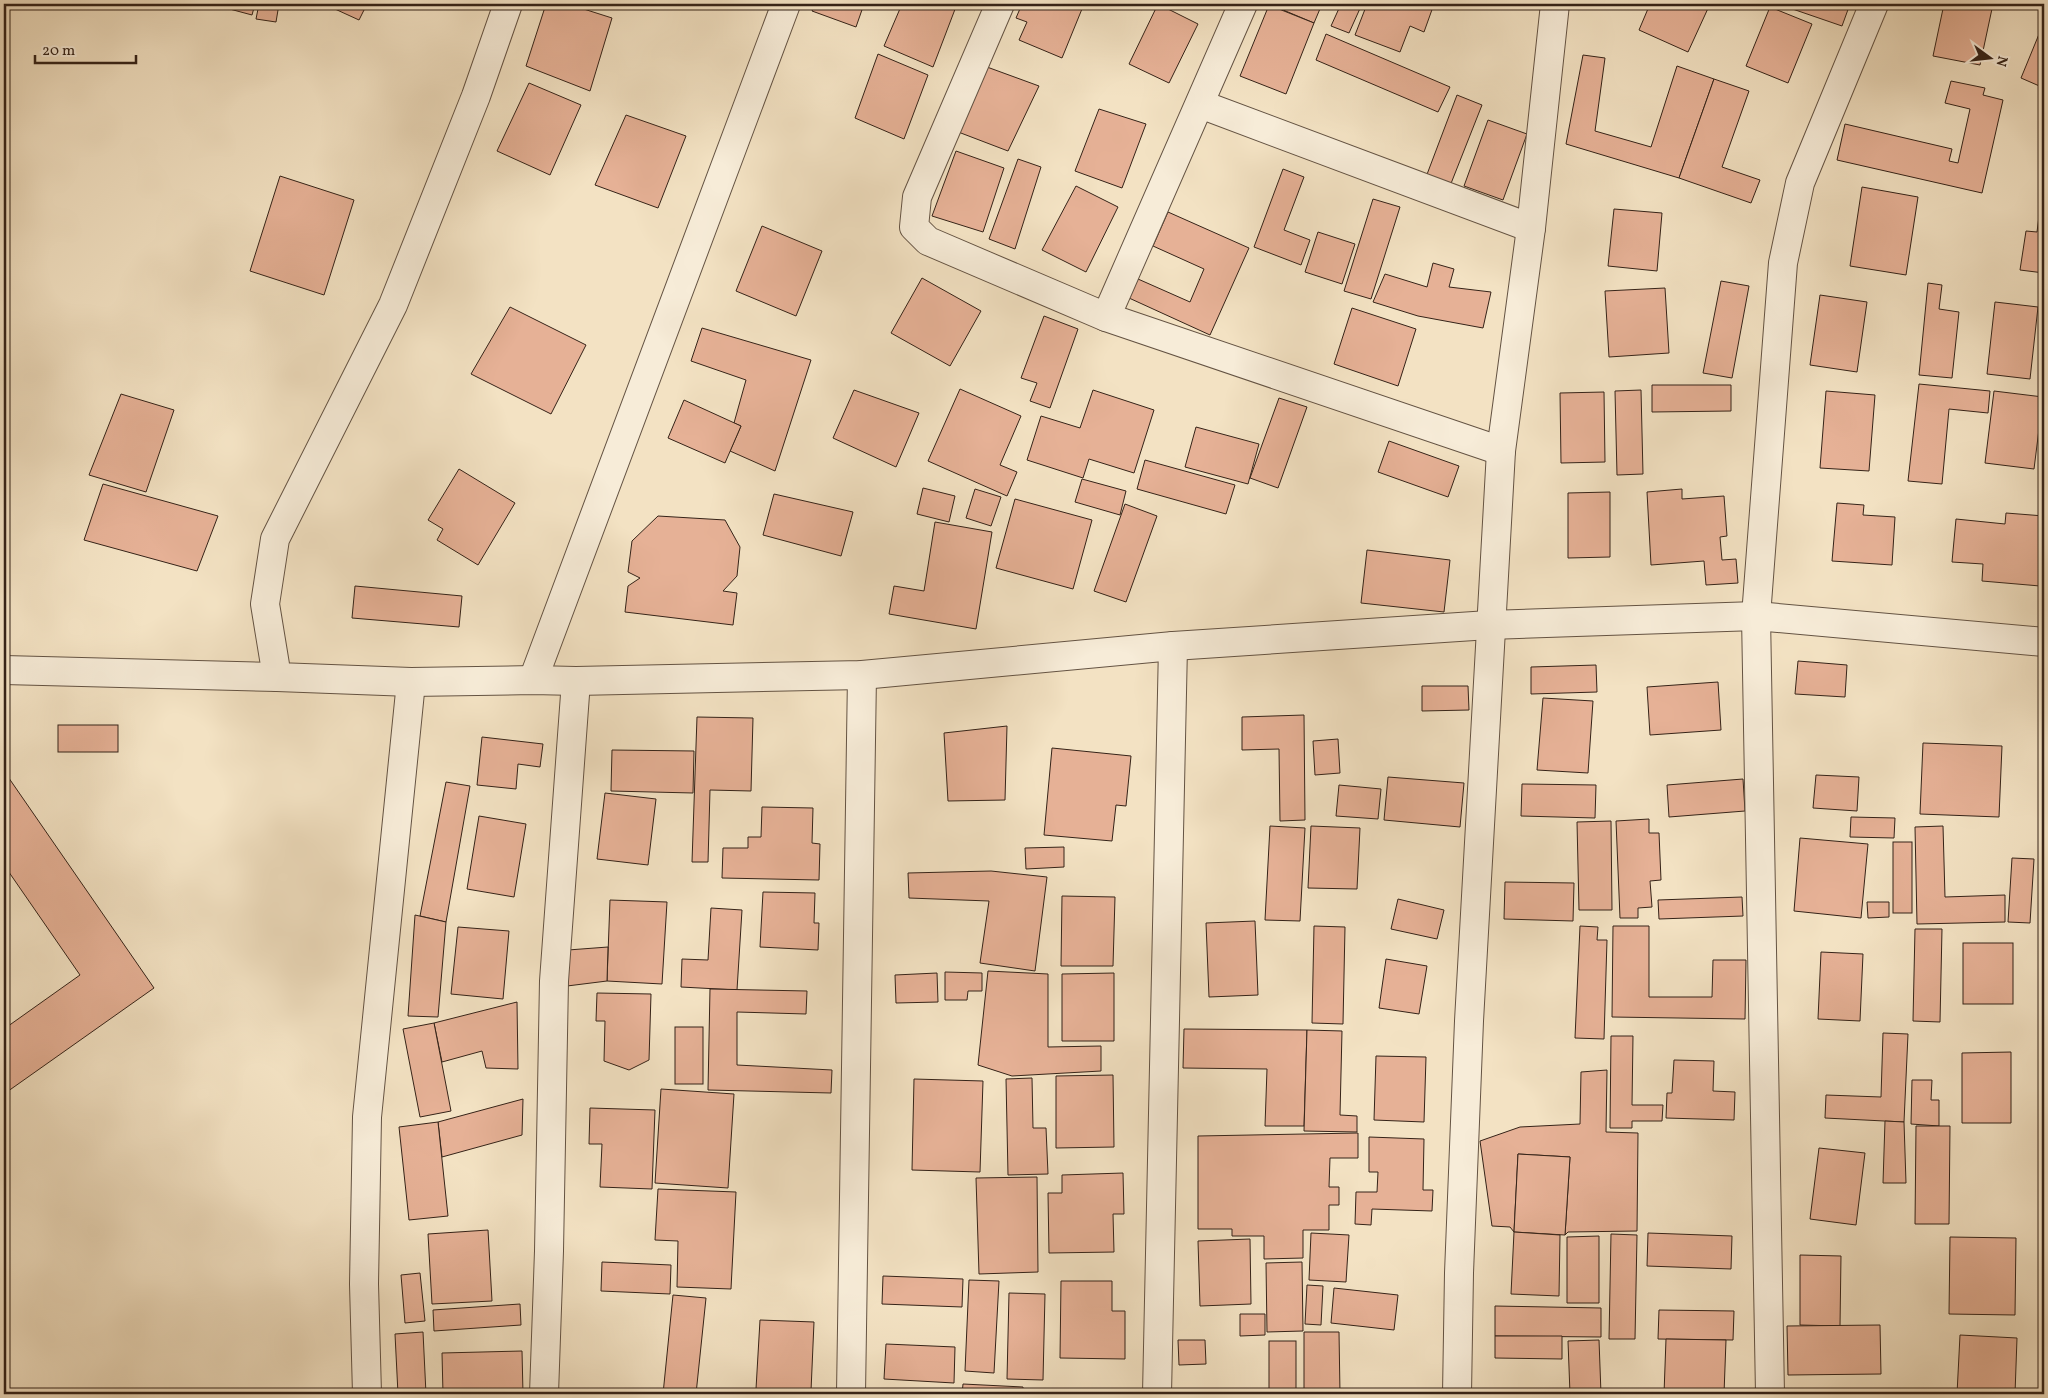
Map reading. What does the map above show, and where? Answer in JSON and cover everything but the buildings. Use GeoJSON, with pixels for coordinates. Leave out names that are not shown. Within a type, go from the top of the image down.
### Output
{"type":"FeatureCollection","features":[{"type":"Feature","properties":{"kind":"street"},"geometry":{"type":"LineString","coordinates":[[277,677],[265,604],[275,538],[393,305],[476,96],[508,4]]}},
{"type":"Feature","properties":{"kind":"street"},"geometry":{"type":"LineString","coordinates":[[533,680],[786,4]]}},
{"type":"Feature","properties":{"kind":"street"},"geometry":{"type":"LineString","coordinates":[[1000,4],[917,197],[914,227],[928,241],[1106,317],[1500,451]]}},
{"type":"Feature","properties":{"kind":"street"},"geometry":{"type":"LineString","coordinates":[[1106,317],[1242,4]]}},
{"type":"Feature","properties":{"kind":"street"},"geometry":{"type":"LineString","coordinates":[[1457,1394],[1459,1273],[1468,1050],[1489,625],[1500,451],[1531,228],[1554,4]]}},
{"type":"Feature","properties":{"kind":"street"},"geometry":{"type":"LineString","coordinates":[[1770,1394],[1756,616],[1783,263],[1800,183],[1874,4]]}},
{"type":"Feature","properties":{"kind":"street"},"geometry":{"type":"LineString","coordinates":[[1200,104],[1531,228]]}},
{"type":"Feature","properties":{"kind":"street"},"geometry":{"type":"LineString","coordinates":[[4,670],[411,682],[576,681],[862,675],[1172,646],[1489,625],[1756,616],[2044,642]]}},
{"type":"Feature","properties":{"kind":"street"},"geometry":{"type":"LineString","coordinates":[[1157,1394],[1172,646]]}},
{"type":"Feature","properties":{"kind":"street"},"geometry":{"type":"LineString","coordinates":[[850,1394],[862,675]]}},
{"type":"Feature","properties":{"kind":"street"},"geometry":{"type":"LineString","coordinates":[[544,1394],[549,1251],[554,981],[576,681]]}},
{"type":"Feature","properties":{"kind":"street"},"geometry":{"type":"LineString","coordinates":[[367,1394],[364,1284],[367,1117],[411,682]]}}]}
